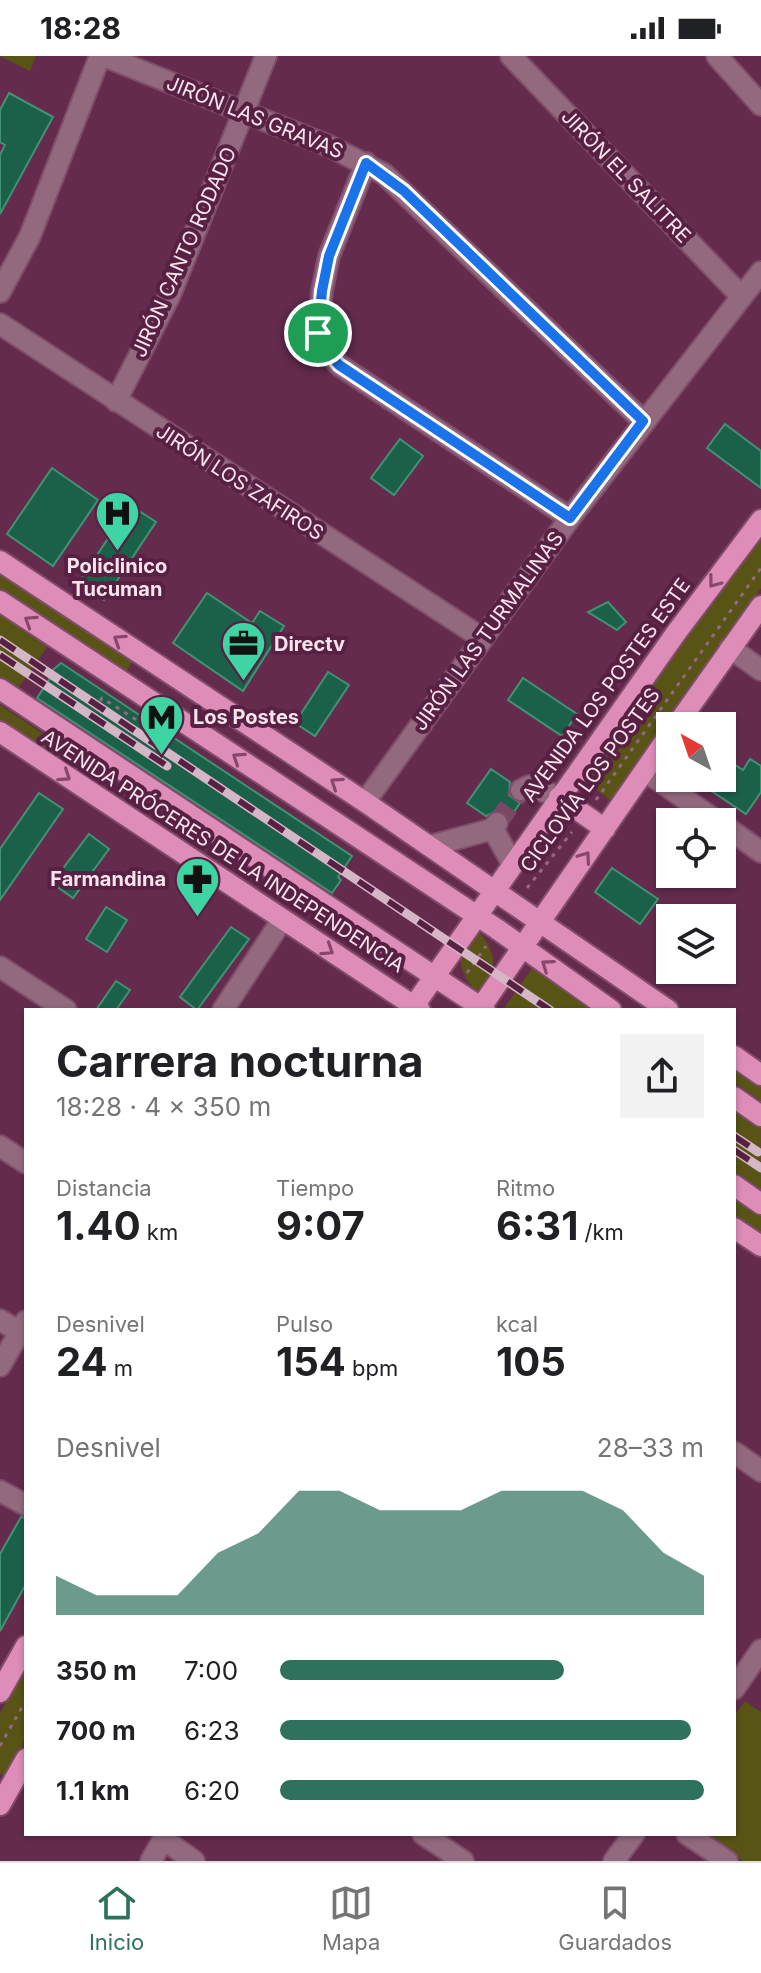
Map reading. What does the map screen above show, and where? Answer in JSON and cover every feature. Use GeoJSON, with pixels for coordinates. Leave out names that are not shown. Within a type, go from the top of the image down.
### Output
{"type":"FeatureCollection","features":[{"type":"Feature","properties":{"kind":"main road","name":"AVENIDA LOS POSTES ESTE"},"geometry":{"type":"LineString","coordinates":[[415,1008],[433,976],[512,863],[676,633],[761,520]]}},
{"type":"Feature","properties":{"kind":"main road"},"geometry":{"type":"LineString","coordinates":[[0,561],[365,802],[665,1008]]}},
{"type":"Feature","properties":{"kind":"main road"},"geometry":{"type":"LineString","coordinates":[[0,601],[497,929],[608,1008]]}},
{"type":"Feature","properties":{"kind":"main road"},"geometry":{"type":"LineString","coordinates":[[686,712],[761,606]]}},
{"type":"Feature","properties":{"kind":"main road","name":"AVENIDA PRÓCERES DE LA INDEPENDENCIA"},"geometry":{"type":"LineString","coordinates":[[0,689],[481,1008]]}},
{"type":"Feature","properties":{"kind":"main road","name":"AVENIDA PRÓCERES DE LA INDEPENDENCIA"},"geometry":{"type":"LineString","coordinates":[[0,732],[415,1008]]}},
{"type":"Feature","properties":{"kind":"main road"},"geometry":{"type":"LineString","coordinates":[[483,1008],[656,755]]}},
{"type":"Feature","properties":{"kind":"main road"},"geometry":{"type":"LineString","coordinates":[[559,797],[605,829]]}},
{"type":"Feature","properties":{"kind":"main road"},"geometry":{"type":"LineString","coordinates":[[736,1057],[761,1075]]}},
{"type":"Feature","properties":{"kind":"main road"},"geometry":{"type":"LineString","coordinates":[[736,1098],[761,1116]]}},
{"type":"Feature","properties":{"kind":"main road"},"geometry":{"type":"LineString","coordinates":[[736,1186],[761,1204]]}},
{"type":"Feature","properties":{"kind":"main road"},"geometry":{"type":"LineString","coordinates":[[736,1229],[761,1246]]}},
{"type":"Feature","properties":{"kind":"main road"},"geometry":{"type":"LineString","coordinates":[[0,1692],[7,1664],[24,1648]]}},
{"type":"Feature","properties":{"kind":"main road"},"geometry":{"type":"LineString","coordinates":[[1,1800],[24,1762]]}},
{"type":"Feature","properties":{"kind":"street","name":"JIRÓN LAS GRAVAS"},"geometry":{"type":"LineString","coordinates":[[102,56],[245,111],[366,163],[404,191],[643,421]]}},
{"type":"Feature","properties":{"kind":"street"},"geometry":{"type":"LineString","coordinates":[[0,292],[30,236],[102,56]]}},
{"type":"Feature","properties":{"kind":"street","name":"JIRÓN CANTO RODADO"},"geometry":{"type":"LineString","coordinates":[[116,401],[170,295],[266,56]]}},
{"type":"Feature","properties":{"kind":"street","name":"JIRÓN EL SALITRE"},"geometry":{"type":"LineString","coordinates":[[511,56],[741,296]]}},
{"type":"Feature","properties":{"kind":"street"},"geometry":{"type":"LineString","coordinates":[[717,56],[761,105]]}},
{"type":"Feature","properties":{"kind":"street"},"geometry":{"type":"LineString","coordinates":[[366,163],[329,256],[318,333],[326,350],[339,365],[570,518]]}},
{"type":"Feature","properties":{"kind":"street","name":"JIRÓN LAS TURMALINAS"},"geometry":{"type":"LineString","coordinates":[[365,802],[570,518],[761,272]]}},
{"type":"Feature","properties":{"kind":"street","name":"JIRÓN LOS ZAFIROS"},"geometry":{"type":"LineString","coordinates":[[0,324],[482,638]]}},
{"type":"Feature","properties":{"kind":"street"},"geometry":{"type":"LineString","coordinates":[[730,648],[761,670]]}},
{"type":"Feature","properties":{"kind":"street"},"geometry":{"type":"LineString","coordinates":[[645,771],[698,808]]}},
{"type":"Feature","properties":{"kind":"street"},"geometry":{"type":"LineString","coordinates":[[521,790],[529,786],[559,797]]}},
{"type":"Feature","properties":{"kind":"street"},"geometry":{"type":"LineString","coordinates":[[430,846],[495,826],[512,863]]}},
{"type":"Feature","properties":{"kind":"street"},"geometry":{"type":"LineString","coordinates":[[736,834],[761,852]]}},
{"type":"Feature","properties":{"kind":"street"},"geometry":{"type":"LineString","coordinates":[[224,1008],[282,920]]}},
{"type":"Feature","properties":{"kind":"street"},"geometry":{"type":"LineString","coordinates":[[0,967],[63,1008]]}},
{"type":"Feature","properties":{"kind":"street"},"geometry":{"type":"LineString","coordinates":[[0,1146],[24,1162]]}},
{"type":"Feature","properties":{"kind":"street"},"geometry":{"type":"LineString","coordinates":[[0,1320],[23,1327],[0,1366]]}},
{"type":"Feature","properties":{"kind":"street"},"geometry":{"type":"LineString","coordinates":[[736,1453],[761,1471]]}},
{"type":"Feature","properties":{"kind":"street"},"geometry":{"type":"LineString","coordinates":[[0,1491],[24,1504]]}},
{"type":"Feature","properties":{"kind":"street"},"geometry":{"type":"LineString","coordinates":[[741,1664],[761,1650]]}},
{"type":"Feature","properties":{"kind":"street"},"geometry":{"type":"LineString","coordinates":[[426,1836],[463,1861]]}},
{"type":"Feature","properties":{"kind":"street"},"geometry":{"type":"LineString","coordinates":[[614,1861],[633,1836]]}},
{"type":"Feature","properties":{"kind":"street"},"geometry":{"type":"LineString","coordinates":[[690,1836],[727,1861]]}},
{"type":"Feature","properties":{"kind":"street"},"geometry":{"type":"LineString","coordinates":[[151,1861],[165,1837],[194,1861]]}},
{"type":"Feature","properties":{"kind":"path","name":"CICLOVÍA LOS POSTES"},"geometry":{"type":"LineString","coordinates":[[514,905],[585,815],[761,568]]}},
{"type":"Feature","properties":{"kind":"path"},"geometry":{"type":"LineString","coordinates":[[100,701],[102,698],[138,721]]}},
{"type":"Feature","properties":{"kind":"path"},"geometry":{"type":"LineString","coordinates":[[456,990],[497,929]]}},
{"type":"Feature","properties":{"kind":"path"},"geometry":{"type":"LineString","coordinates":[[0,1746],[24,1704]]}},
{"type":"Feature","properties":{"kind":"shaded area"},"geometry":{"type":"Polygon","coordinates":[[[0,56],[36,56],[30,71],[0,56]]]}},
{"type":"Feature","properties":{"kind":"shaded area"},"geometry":{"type":"Polygon","coordinates":[[[761,534],[761,588],[674,712],[656,712],[656,737],[611,801],[585,781],[689,625],[761,534]]]}},
{"type":"Feature","properties":{"kind":"shaded area"},"geometry":{"type":"Polygon","coordinates":[[[0,573],[132,662],[125,674],[0,592],[0,573]]]}},
{"type":"Feature","properties":{"kind":"shaded area"},"geometry":{"type":"Polygon","coordinates":[[[0,615],[47,647],[17,690],[0,678],[0,615]]]}},
{"type":"Feature","properties":{"kind":"shaded area"},"geometry":{"type":"Polygon","coordinates":[[[0,705],[72,753],[64,769],[0,726],[0,705]]]}},
{"type":"Feature","properties":{"kind":"shaded area"},"geometry":{"type":"Polygon","coordinates":[[[475,928],[488,944],[493,960],[490,976],[476,991],[469,983],[460,960],[464,944],[475,928]]]}},
{"type":"Feature","properties":{"kind":"shaded area"},"geometry":{"type":"Polygon","coordinates":[[[532,968],[589,1008],[504,1008],[532,968]]]}},
{"type":"Feature","properties":{"kind":"shaded area"},"geometry":{"type":"Polygon","coordinates":[[[736,1069],[761,1086],[761,1101],[736,1083],[736,1069]]]}},
{"type":"Feature","properties":{"kind":"shaded area"},"geometry":{"type":"Polygon","coordinates":[[[736,1109],[761,1127],[761,1191],[736,1174],[736,1109]]]}},
{"type":"Feature","properties":{"kind":"shaded area"},"geometry":{"type":"Polygon","coordinates":[[[736,1199],[761,1216],[761,1234],[736,1216],[736,1199]]]}},
{"type":"Feature","properties":{"kind":"shaded area"},"geometry":{"type":"Polygon","coordinates":[[[24,1671],[24,1741],[14,1763],[4,1775],[0,1774],[0,1713],[24,1671]]]}},
{"type":"Feature","properties":{"kind":"shaded area"},"geometry":{"type":"Polygon","coordinates":[[[745,1701],[761,1712],[761,1861],[743,1861],[707,1836],[736,1836],[736,1713],[745,1701]]]}},
{"type":"Feature","properties":{"kind":"building"},"geometry":{"type":"Polygon","coordinates":[[[9,93],[53,117],[0,214],[0,155],[5,145],[0,142],[0,110],[9,93]]]}},
{"type":"Feature","properties":{"kind":"building"},"geometry":{"type":"Polygon","coordinates":[[[725,424],[761,451],[761,488],[707,448],[725,424]]]}},
{"type":"Feature","properties":{"kind":"building"},"geometry":{"type":"Polygon","coordinates":[[[400,439],[423,456],[394,495],[371,478],[400,439]]]}},
{"type":"Feature","properties":{"kind":"building"},"geometry":{"type":"Polygon","coordinates":[[[52,468],[98,500],[53,566],[7,534],[52,468]]]}},
{"type":"Feature","properties":{"kind":"building","name":"Policlinico Tucuman"},"geometry":{"type":"Polygon","coordinates":[[[130,505],[156,522],[104,600],[78,584],[130,505]]]}},
{"type":"Feature","properties":{"kind":"building"},"geometry":{"type":"Polygon","coordinates":[[[207,593],[252,623],[260,611],[284,626],[243,691],[173,643],[207,593]]]}},
{"type":"Feature","properties":{"kind":"building"},"geometry":{"type":"Polygon","coordinates":[[[608,602],[626,622],[617,630],[588,612],[608,602]]]}},
{"type":"Feature","properties":{"kind":"building"},"geometry":{"type":"Polygon","coordinates":[[[61,663],[352,856],[332,893],[37,698],[51,677],[47,675],[61,663]]]}},
{"type":"Feature","properties":{"kind":"building"},"geometry":{"type":"Polygon","coordinates":[[[328,672],[349,685],[315,736],[295,723],[328,672]]]}},
{"type":"Feature","properties":{"kind":"building"},"geometry":{"type":"Polygon","coordinates":[[[523,678],[577,714],[562,736],[508,700],[523,678]]]}},
{"type":"Feature","properties":{"kind":"building"},"geometry":{"type":"Polygon","coordinates":[[[750,759],[761,766],[761,792],[746,814],[713,792],[736,792],[736,765],[743,770],[750,759]]]}},
{"type":"Feature","properties":{"kind":"building"},"geometry":{"type":"Polygon","coordinates":[[[491,769],[510,782],[509,795],[520,803],[509,819],[499,810],[486,816],[467,803],[491,769]]]}},
{"type":"Feature","properties":{"kind":"building"},"geometry":{"type":"Polygon","coordinates":[[[39,793],[63,809],[0,900],[0,849],[39,793]]]}},
{"type":"Feature","properties":{"kind":"building"},"geometry":{"type":"Polygon","coordinates":[[[89,834],[109,849],[73,898],[52,883],[89,834]]]}},
{"type":"Feature","properties":{"kind":"building"},"geometry":{"type":"Polygon","coordinates":[[[612,868],[658,899],[640,924],[595,892],[612,868]]]}},
{"type":"Feature","properties":{"kind":"building"},"geometry":{"type":"Polygon","coordinates":[[[106,907],[127,920],[107,952],[86,939],[106,907]]]}},
{"type":"Feature","properties":{"kind":"building"},"geometry":{"type":"Polygon","coordinates":[[[231,927],[249,939],[198,1008],[180,997],[231,927]]]}},
{"type":"Feature","properties":{"kind":"building"},"geometry":{"type":"Polygon","coordinates":[[[116,981],[130,990],[117,1008],[97,1008],[116,981]]]}},
{"type":"Feature","properties":{"kind":"building"},"geometry":{"type":"Polygon","coordinates":[[[21,1517],[24,1518],[24,1588],[0,1631],[0,1554],[21,1517]]]}},
{"type":"Feature","properties":{"kind":"tunnel"},"geometry":{"type":"LineString","coordinates":[[497,823],[521,790]]}},
{"type":"Feature","properties":{"kind":"railway"},"geometry":{"type":"LineString","coordinates":[[0,640],[547,1008]]}},
{"type":"Feature","properties":{"kind":"railway"},"geometry":{"type":"LineString","coordinates":[[0,655],[167,766]]}},
{"type":"Feature","properties":{"kind":"railway"},"geometry":{"type":"LineString","coordinates":[[736,1137],[758,1152]]}},
{"type":"Feature","properties":{"kind":"railway"},"geometry":{"type":"LineString","coordinates":[[736,1151],[761,1168]]}},
{"type":"Feature","properties":{"kind":"place","name":"Policlinico Tucuman"},"geometry":{"type":"Point","coordinates":[117,553]}},
{"type":"Feature","properties":{"kind":"place","name":"Directv"},"geometry":{"type":"Point","coordinates":[243,683]}},
{"type":"Feature","properties":{"kind":"place","name":"Los Postes"},"geometry":{"type":"Point","coordinates":[162,756]}},
{"type":"Feature","properties":{"kind":"place","name":"Farmandina"},"geometry":{"type":"Point","coordinates":[197,918]}},
{"type":"Feature","properties":{"kind":"route"},"geometry":{"type":"LineString","coordinates":[[366,163],[404,191],[643,421],[570,518],[339,365],[326,350],[318,333],[329,256],[366,163]]}}]}
